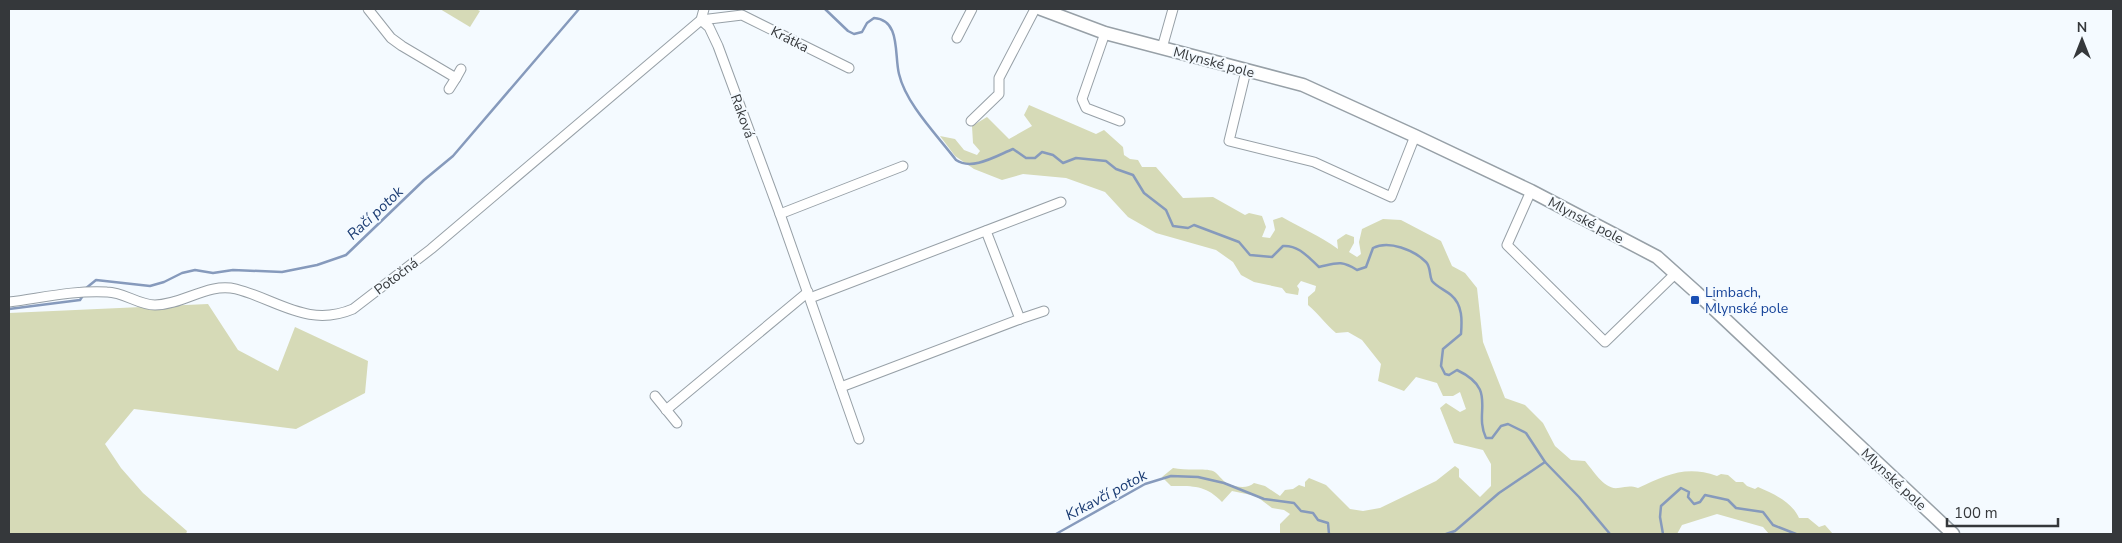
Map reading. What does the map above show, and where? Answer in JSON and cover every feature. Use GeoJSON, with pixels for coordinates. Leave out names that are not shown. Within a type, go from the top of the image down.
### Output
{"type":"FeatureCollection","features":[{"type":"Feature","properties":{"kind":"street"},"geometry":{"type":"LineString","coordinates":[[368,9],[391,38],[456,78]]}},
{"type":"Feature","properties":{"kind":"street"},"geometry":{"type":"LineString","coordinates":[[701,20],[704,9]]}},
{"type":"Feature","properties":{"kind":"street"},"geometry":{"type":"LineString","coordinates":[[957,38],[972,9]]}},
{"type":"Feature","properties":{"kind":"street"},"geometry":{"type":"LineString","coordinates":[[971,121],[999,94],[999,78],[1034,9]]}},
{"type":"Feature","properties":{"kind":"street","name":"Mlynské pole"},"geometry":{"type":"LineString","coordinates":[[1042,9],[1064,13],[1105,34],[1303,85],[1531,191],[1657,257],[1951,532]]}},
{"type":"Feature","properties":{"kind":"street"},"geometry":{"type":"LineString","coordinates":[[1162,48],[1173,9]]}},
{"type":"Feature","properties":{"kind":"street","name":"Krátka"},"geometry":{"type":"LineString","coordinates":[[701,20],[742,15],[848,68]]}},
{"type":"Feature","properties":{"kind":"street","name":"Raková"},"geometry":{"type":"LineString","coordinates":[[701,20],[709,26],[718,46],[780,214],[859,439]]}},
{"type":"Feature","properties":{"kind":"street","name":"Potočná"},"geometry":{"type":"LineString","coordinates":[[9,302],[109,292],[153,305],[165,304],[222,288],[236,289],[308,315],[328,317],[353,309],[431,249],[701,20]]}},
{"type":"Feature","properties":{"kind":"street"},"geometry":{"type":"LineString","coordinates":[[1105,34],[1082,99],[1086,108],[1120,121]]}},
{"type":"Feature","properties":{"kind":"street"},"geometry":{"type":"LineString","coordinates":[[449,89],[461,69]]}},
{"type":"Feature","properties":{"kind":"street"},"geometry":{"type":"LineString","coordinates":[[1246,71],[1229,142],[1314,162],[1391,197],[1415,136]]}},
{"type":"Feature","properties":{"kind":"street"},"geometry":{"type":"LineString","coordinates":[[780,214],[903,166]]}},
{"type":"Feature","properties":{"kind":"street"},"geometry":{"type":"LineString","coordinates":[[1531,191],[1507,245],[1605,342],[1676,273]]}},
{"type":"Feature","properties":{"kind":"street"},"geometry":{"type":"LineString","coordinates":[[666,410],[809,295],[1061,202]]}},
{"type":"Feature","properties":{"kind":"street"},"geometry":{"type":"LineString","coordinates":[[986,231],[1020,319]]}},
{"type":"Feature","properties":{"kind":"street"},"geometry":{"type":"LineString","coordinates":[[841,387],[1044,311]]}},
{"type":"Feature","properties":{"kind":"street"},"geometry":{"type":"LineString","coordinates":[[654,396],[677,423]]}},
{"type":"Feature","properties":{"kind":"green space"},"geometry":{"type":"Polygon","coordinates":[[[440,9],[476,9],[480,11],[470,27],[440,9]]]}},
{"type":"Feature","properties":{"kind":"green space"},"geometry":{"type":"Polygon","coordinates":[[[1029,105],[1096,134],[1104,130],[1123,147],[1124,155],[1130,159],[1138,160],[1142,167],[1156,167],[1183,198],[1213,197],[1245,215],[1249,213],[1262,216],[1266,227],[1262,237],[1270,238],[1275,230],[1273,220],[1282,217],[1338,249],[1337,240],[1346,234],[1354,237],[1354,243],[1349,252],[1357,257],[1361,254],[1359,242],[1362,229],[1383,219],[1401,220],[1441,241],[1452,266],[1465,273],[1477,288],[1483,342],[1505,398],[1525,405],[1543,423],[1555,446],[1571,460],[1585,461],[1599,479],[1613,488],[1630,486],[1638,488],[1676,473],[1696,471],[1717,476],[1721,474],[1728,475],[1736,482],[1743,482],[1755,489],[1758,487],[1776,496],[1792,507],[1799,518],[1808,518],[1819,527],[1825,525],[1833,534],[1769,534],[1763,527],[1717,514],[1682,525],[1677,534],[1280,534],[1280,524],[1290,514],[1284,510],[1272,508],[1256,496],[1232,491],[1222,502],[1205,489],[1171,486],[1162,477],[1173,468],[1213,471],[1228,484],[1245,487],[1254,483],[1265,486],[1280,496],[1285,490],[1293,489],[1299,485],[1305,487],[1305,482],[1309,478],[1326,485],[1350,509],[1363,511],[1380,508],[1436,481],[1455,466],[1459,469],[1459,477],[1480,497],[1491,486],[1491,464],[1483,450],[1454,443],[1440,408],[1446,403],[1460,412],[1466,409],[1460,392],[1453,396],[1443,396],[1437,383],[1416,377],[1404,391],[1378,381],[1381,364],[1362,340],[1348,332],[1336,333],[1308,305],[1308,297],[1315,291],[1316,286],[1301,281],[1297,286],[1299,289],[1298,295],[1286,293],[1282,288],[1254,282],[1241,275],[1233,262],[1216,250],[1156,233],[1128,217],[1105,192],[1066,178],[1023,174],[1002,180],[974,169],[955,156],[940,136],[955,139],[964,150],[977,155],[980,151],[973,143],[972,126],[987,117],[1009,139],[1032,126],[1024,115],[1029,105]]]}},
{"type":"Feature","properties":{"kind":"green space"},"geometry":{"type":"Polygon","coordinates":[[[208,304],[238,350],[278,371],[295,327],[368,361],[365,393],[296,429],[134,409],[105,444],[121,468],[143,493],[187,531],[186,534],[9,534],[9,313],[208,304]]]}},
{"type":"Feature","properties":{"kind":"waterway","name":"Račí potok"},"geometry":{"type":"LineString","coordinates":[[85,289],[96,280],[150,286],[164,282],[182,273],[195,270],[213,273],[233,270],[282,272],[317,265],[346,255],[424,180],[453,156],[579,9]]}},
{"type":"Feature","properties":{"kind":"waterway"},"geometry":{"type":"LineString","coordinates":[[825,9],[848,31],[854,34],[862,32],[867,23],[874,18],[883,20],[889,25],[895,39],[899,74],[908,97],[956,160],[962,163],[977,163],[1013,149],[1026,158],[1035,158],[1042,152],[1053,155],[1063,163],[1076,158],[1106,161],[1116,169],[1133,175],[1144,193],[1166,210],[1173,226],[1188,228],[1194,225],[1239,242],[1250,255],[1272,257],[1283,246],[1289,246],[1303,252],[1319,267],[1339,263],[1357,270],[1366,267],[1373,248],[1379,246],[1394,246],[1408,250],[1421,258],[1428,264],[1432,281],[1451,295],[1460,308],[1461,334],[1443,349],[1441,366],[1445,374],[1449,375],[1457,370],[1477,385],[1481,393],[1482,419],[1486,438],[1492,438],[1501,426],[1508,424],[1526,433],[1545,462],[1579,497],[1610,534]]}},
{"type":"Feature","properties":{"kind":"waterway","name":"Račí potok"},"geometry":{"type":"LineString","coordinates":[[9,309],[80,300],[82,297]]}},
{"type":"Feature","properties":{"kind":"waterway","name":"Krkavčí potok"},"geometry":{"type":"LineString","coordinates":[[1446,534],[1455,531],[1499,493],[1545,462]]}},
{"type":"Feature","properties":{"kind":"waterway","name":"Krkavčí potok"},"geometry":{"type":"LineString","coordinates":[[1056,534],[1145,484],[1171,476],[1198,477],[1224,483],[1264,499],[1294,503],[1301,511],[1313,513],[1318,520],[1328,523],[1329,534]]}},
{"type":"Feature","properties":{"kind":"waterway"},"geometry":{"type":"LineString","coordinates":[[1663,534],[1660,517],[1661,506],[1681,488],[1689,492],[1688,497],[1694,504],[1700,502],[1705,495],[1728,500],[1736,508],[1763,512],[1773,525],[1796,534]]}},
{"type":"Feature","properties":{"kind":"place","name":"Limbach, Mlynské pole"},"geometry":{"type":"Point","coordinates":[1695,300]}}]}
